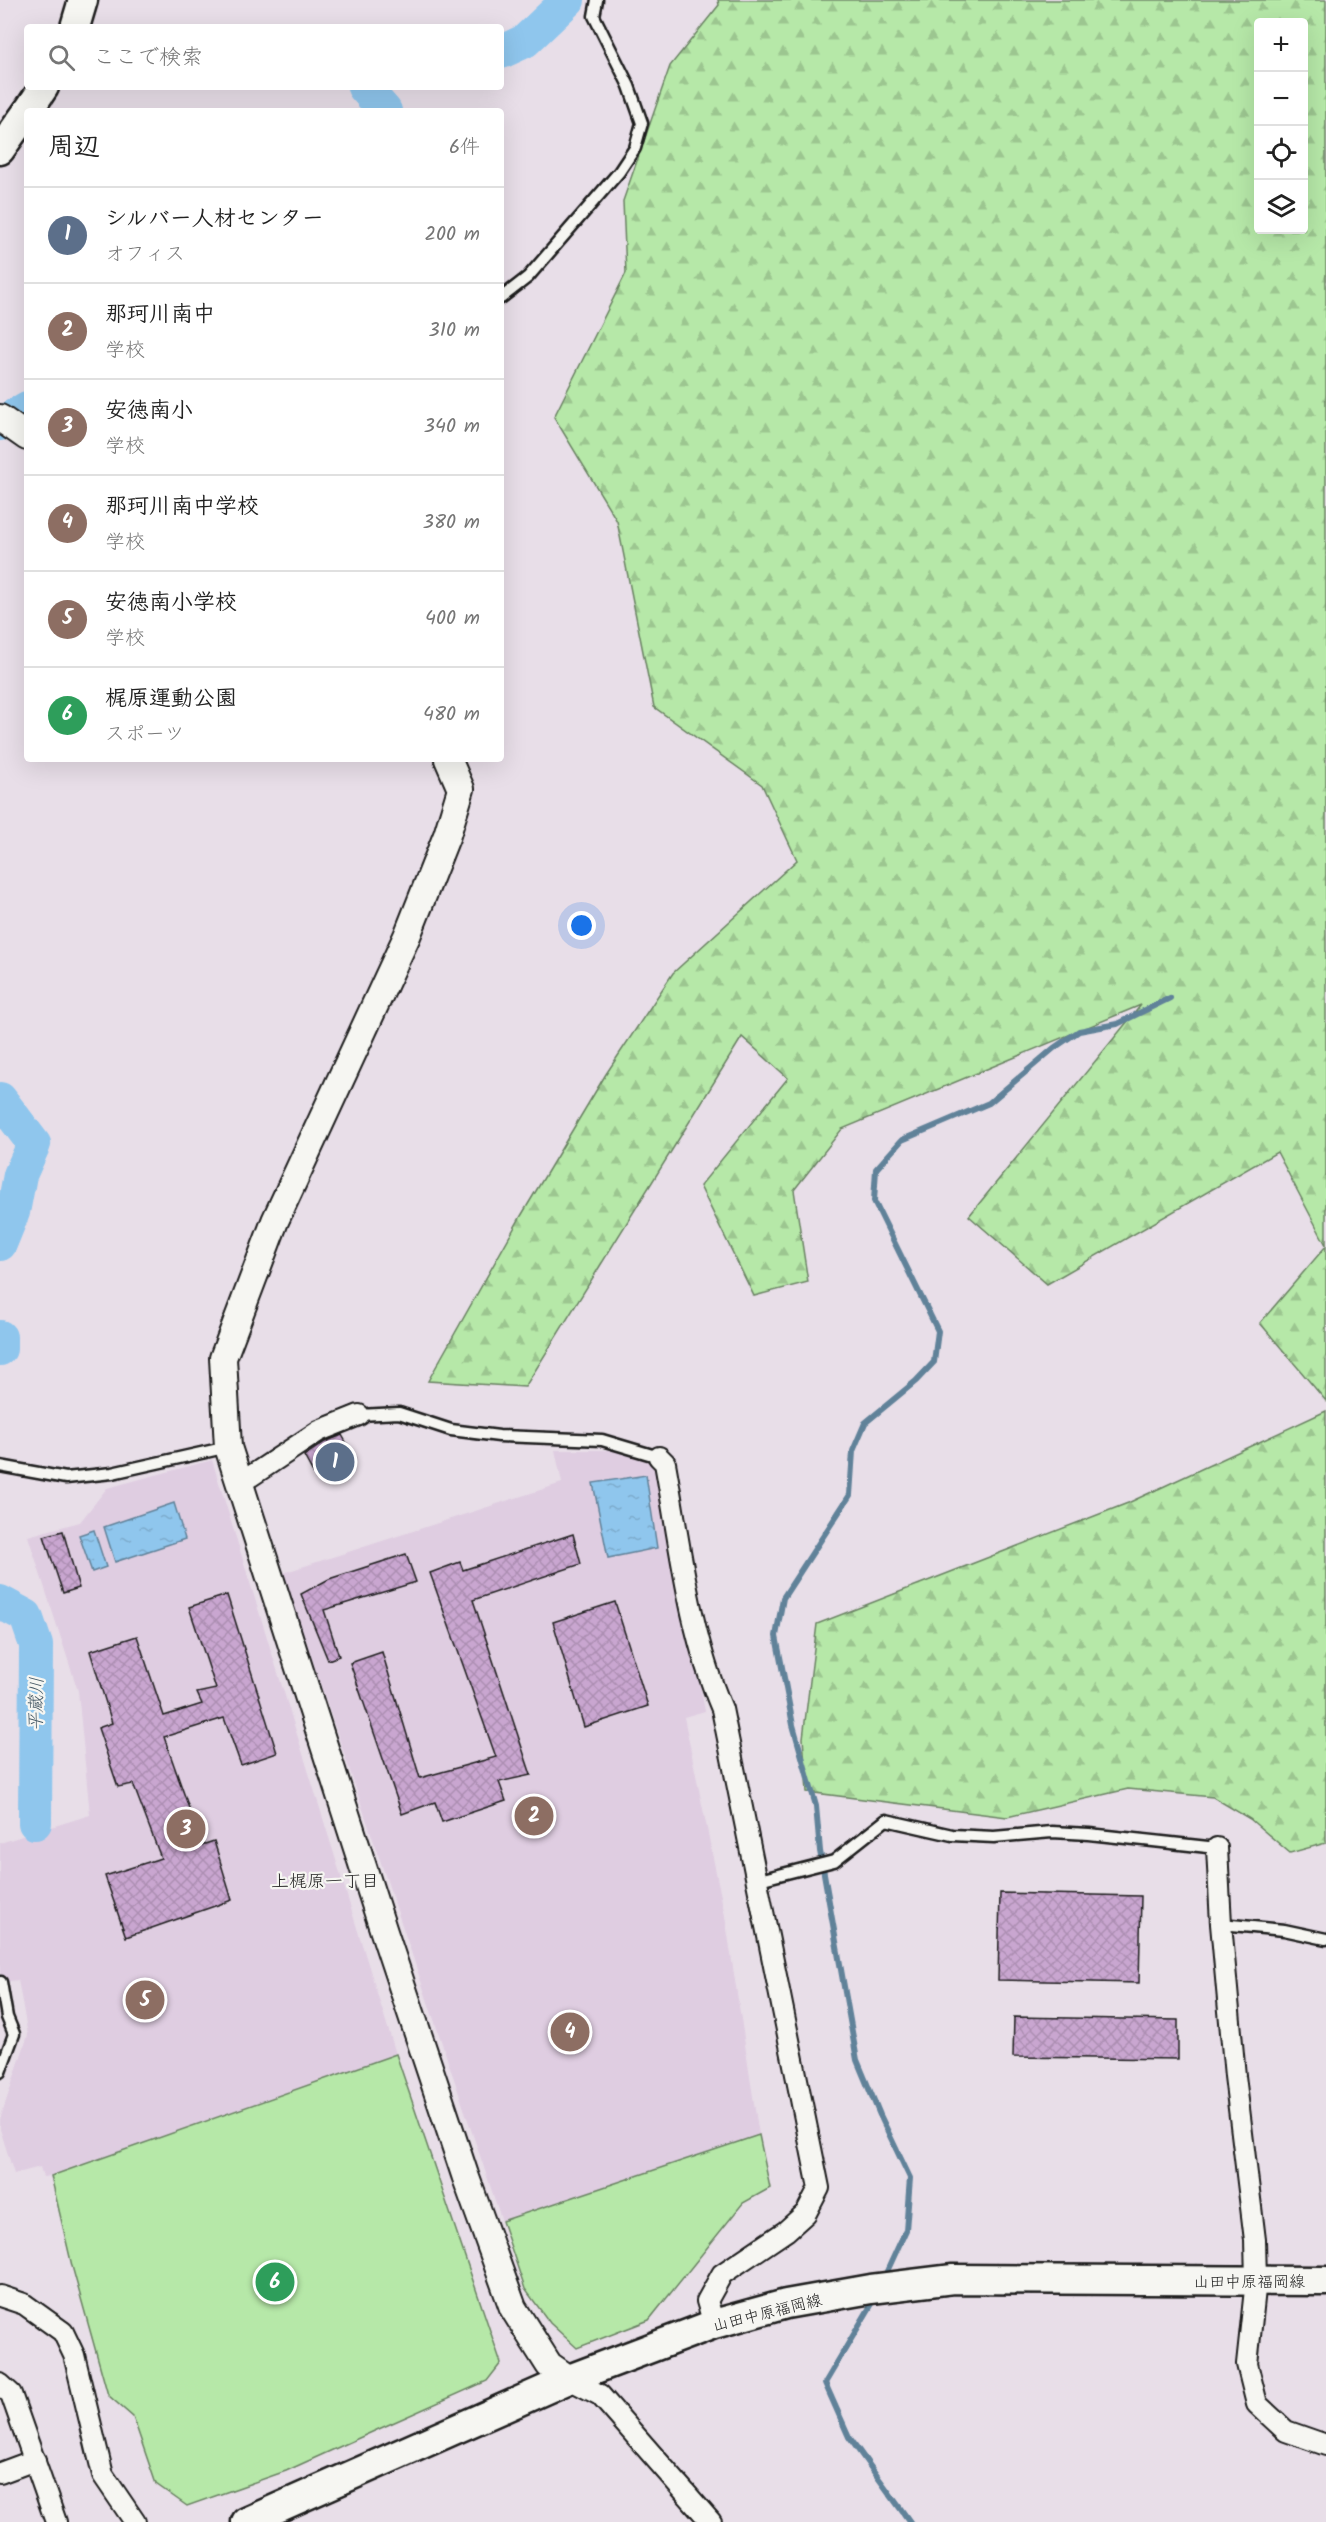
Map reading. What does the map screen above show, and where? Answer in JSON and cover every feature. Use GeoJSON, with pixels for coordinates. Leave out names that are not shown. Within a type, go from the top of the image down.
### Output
{"type":"FeatureCollection","features":[{"type":"Feature","properties":{"kind":"main road"},"geometry":{"type":"LineString","coordinates":[[76,24],[83,0]]}},
{"type":"Feature","properties":{"kind":"main road"},"geometry":{"type":"LineString","coordinates":[[30,108],[42,90]]}},
{"type":"Feature","properties":{"kind":"main road"},"geometry":{"type":"LineString","coordinates":[[0,150],[24,116]]}},
{"type":"Feature","properties":{"kind":"main road","name":"山田中原福岡線"},"geometry":{"type":"LineString","coordinates":[[246,2522],[569,2379],[714,2324],[755,2311],[834,2295],[953,2280],[1326,2281]]}},
{"type":"Feature","properties":{"kind":"street"},"geometry":{"type":"LineString","coordinates":[[0,418],[24,435]]}},
{"type":"Feature","properties":{"kind":"street"},"geometry":{"type":"LineString","coordinates":[[449,762],[461,789],[447,835],[407,936],[275,1221],[222,1358],[228,1447],[465,2175],[513,2308],[549,2365],[569,2379],[600,2395],[711,2522]]}},
{"type":"Feature","properties":{"kind":"street"},"geometry":{"type":"LineString","coordinates":[[239,1485],[319,1431],[359,1415]]}},
{"type":"Feature","properties":{"kind":"street"},"geometry":{"type":"LineString","coordinates":[[659,1457],[665,1464],[693,1614],[708,1676],[722,1709],[759,1880],[819,2188],[806,2213],[786,2230],[722,2274],[707,2301],[714,2324]]}},
{"type":"Feature","properties":{"kind":"street"},"geometry":{"type":"LineString","coordinates":[[1217,1848],[1221,1924],[1257,2280],[1247,2364],[1257,2404],[1286,2431],[1326,2445]]}},
{"type":"Feature","properties":{"kind":"street"},"geometry":{"type":"LineString","coordinates":[[0,2296],[24,2304],[63,2332],[74,2355],[103,2475],[135,2522]]}},
{"type":"Feature","properties":{"kind":"street"},"geometry":{"type":"LineString","coordinates":[[0,2384],[11,2394],[56,2522]]}},
{"type":"Feature","properties":{"kind":"street"},"geometry":{"type":"LineString","coordinates":[[0,2473],[35,2460]]}},
{"type":"Feature","properties":{"kind":"lane"},"geometry":{"type":"LineString","coordinates":[[504,296],[528,277],[619,172],[635,148],[642,123],[629,86],[594,16],[597,0]]}},
{"type":"Feature","properties":{"kind":"lane"},"geometry":{"type":"LineString","coordinates":[[359,1415],[399,1413],[451,1430],[499,1436],[602,1440],[659,1457]]}},
{"type":"Feature","properties":{"kind":"lane"},"geometry":{"type":"LineString","coordinates":[[0,1466],[66,1478],[112,1473],[228,1447]]}},
{"type":"Feature","properties":{"kind":"lane"},"geometry":{"type":"LineString","coordinates":[[759,1880],[834,1860],[886,1820],[952,1835],[994,1837],[1052,1832],[1217,1848]]}},
{"type":"Feature","properties":{"kind":"lane"},"geometry":{"type":"LineString","coordinates":[[1221,1924],[1284,1930],[1326,1939]]}},
{"type":"Feature","properties":{"kind":"lane"},"geometry":{"type":"LineString","coordinates":[[0,2072],[14,2034],[7,2017],[1,1982]]}},
{"type":"Feature","properties":{"kind":"shaded area"},"geometry":{"type":"Polygon","coordinates":[[[555,1450],[613,1450],[642,1456],[658,1465],[705,1711],[684,1717],[725,1916],[759,2135],[502,2221],[283,1573],[562,1483],[555,1450]]]}},
{"type":"Feature","properties":{"kind":"shaded area"},"geometry":{"type":"Polygon","coordinates":[[[212,1460],[396,2054],[51,2176],[43,2177],[40,2167],[14,2174],[0,2129],[0,2119],[28,2035],[18,1980],[0,1982],[0,1843],[90,1815],[78,1691],[28,1536],[80,1522],[107,1488],[212,1460]]]}},
{"type":"Feature","properties":{"kind":"green space"},"geometry":{"type":"Polygon","coordinates":[[[718,0],[1326,0],[1326,1245],[1277,1152],[1047,1284],[969,1216],[1141,1005],[842,1129],[794,1190],[808,1282],[754,1296],[700,1186],[788,1078],[742,1037],[525,1387],[428,1381],[521,1216],[606,1074],[673,973],[797,860],[762,785],[654,707],[617,521],[554,417],[626,273],[623,201],[670,66],[719,5],[718,0]]]}},
{"type":"Feature","properties":{"kind":"green space"},"geometry":{"type":"Polygon","coordinates":[[[1326,1246],[1326,1401],[1260,1323],[1326,1246]]]}},
{"type":"Feature","properties":{"kind":"green space"},"geometry":{"type":"Polygon","coordinates":[[[1326,1411],[1326,1843],[1290,1853],[1250,1819],[1213,1797],[1128,1789],[1007,1817],[807,1792],[803,1738],[817,1624],[1128,1503],[1326,1411]]]}},
{"type":"Feature","properties":{"kind":"green space"},"geometry":{"type":"Polygon","coordinates":[[[396,2054],[501,2363],[487,2381],[286,2471],[187,2506],[156,2484],[133,2417],[108,2395],[72,2266],[51,2176],[396,2054]]]}},
{"type":"Feature","properties":{"kind":"green space"},"geometry":{"type":"Polygon","coordinates":[[[759,2135],[770,2188],[743,2203],[649,2320],[577,2348],[550,2323],[525,2289],[502,2221],[759,2135]]]}},
{"type":"Feature","properties":{"kind":"water"},"geometry":{"type":"Polygon","coordinates":[[[646,1475],[657,1548],[608,1558],[593,1483],[646,1475]]]}},
{"type":"Feature","properties":{"kind":"water"},"geometry":{"type":"Polygon","coordinates":[[[174,1503],[185,1539],[115,1562],[104,1527],[174,1503]]]}},
{"type":"Feature","properties":{"kind":"water"},"geometry":{"type":"Polygon","coordinates":[[[94,1530],[106,1567],[92,1572],[79,1535],[94,1530]]]}},
{"type":"Feature","properties":{"kind":"building"},"geometry":{"type":"Polygon","coordinates":[[[342,1435],[355,1458],[316,1478],[304,1456],[325,1442],[342,1435]]]}},
{"type":"Feature","properties":{"kind":"building"},"geometry":{"type":"Polygon","coordinates":[[[63,1531],[79,1588],[63,1593],[44,1536],[63,1531]]]}},
{"type":"Feature","properties":{"kind":"building"},"geometry":{"type":"Polygon","coordinates":[[[573,1534],[581,1564],[473,1600],[531,1775],[499,1782],[506,1801],[442,1822],[435,1802],[402,1814],[350,1663],[382,1652],[420,1778],[496,1757],[430,1573],[460,1562],[463,1570],[573,1534]]]}},
{"type":"Feature","properties":{"kind":"building"},"geometry":{"type":"Polygon","coordinates":[[[406,1554],[416,1582],[324,1610],[339,1656],[328,1660],[301,1594],[329,1579],[406,1554]]]}},
{"type":"Feature","properties":{"kind":"building"},"geometry":{"type":"Polygon","coordinates":[[[227,1595],[277,1753],[241,1765],[224,1718],[164,1737],[202,1845],[214,1841],[232,1900],[126,1937],[105,1876],[161,1858],[133,1784],[118,1787],[98,1728],[112,1723],[90,1651],[137,1636],[164,1716],[202,1704],[197,1693],[216,1689],[189,1607],[227,1595]]]}},
{"type":"Feature","properties":{"kind":"building"},"geometry":{"type":"Polygon","coordinates":[[[615,1602],[648,1706],[584,1727],[553,1622],[615,1602]]]}},
{"type":"Feature","properties":{"kind":"building"},"geometry":{"type":"Polygon","coordinates":[[[1000,1893],[1141,1896],[1139,1983],[998,1980],[1000,1893]]]}},
{"type":"Feature","properties":{"kind":"building"},"geometry":{"type":"Polygon","coordinates":[[[1014,2017],[1178,2020],[1178,2059],[1013,2057],[1014,2017]]]}},
{"type":"Feature","properties":{"kind":"waterway","name":"平蔵川"},"geometry":{"type":"LineString","coordinates":[[504,51],[525,41],[568,0]]}},
{"type":"Feature","properties":{"kind":"waterway","name":"平蔵川"},"geometry":{"type":"LineString","coordinates":[[367,90],[382,108]]}},
{"type":"Feature","properties":{"kind":"waterway","name":"平蔵川"},"geometry":{"type":"LineString","coordinates":[[0,424],[24,410]]}},
{"type":"Feature","properties":{"kind":"waterway"},"geometry":{"type":"LineString","coordinates":[[883,2280],[906,2230],[910,2178],[857,2060],[820,1851],[816,1806],[793,1725],[776,1636],[783,1598],[850,1495],[853,1451],[865,1423],[916,1381],[934,1362],[938,1331],[874,1201],[876,1169],[902,1140],[989,1103],[1054,1048],[1079,1031],[1117,1024],[1170,998]]}},
{"type":"Feature","properties":{"kind":"waterway","name":"平蔵川"},"geometry":{"type":"LineString","coordinates":[[0,1099],[34,1144],[20,1175],[13,1212],[0,1244]]}},
{"type":"Feature","properties":{"kind":"waterway","name":"平蔵川"},"geometry":{"type":"LineString","coordinates":[[0,1337],[0,1349]]}},
{"type":"Feature","properties":{"kind":"waterway","name":"平蔵川"},"geometry":{"type":"LineString","coordinates":[[0,1602],[26,1616],[36,1645],[35,1823]]}},
{"type":"Feature","properties":{"kind":"waterway"},"geometry":{"type":"LineString","coordinates":[[876,2297],[825,2383],[849,2437],[910,2522]]}},
{"type":"Feature","properties":{"kind":"place","name":"シルバー人材センター"},"geometry":{"type":"Point","coordinates":[335,1462]}},
{"type":"Feature","properties":{"kind":"place","name":"那珂川南中"},"geometry":{"type":"Point","coordinates":[534,1816]}},
{"type":"Feature","properties":{"kind":"place","name":"安徳南小"},"geometry":{"type":"Point","coordinates":[186,1829]}},
{"type":"Feature","properties":{"kind":"place","name":"安徳南小学校"},"geometry":{"type":"Point","coordinates":[145,2000]}},
{"type":"Feature","properties":{"kind":"place","name":"那珂川南中学校"},"geometry":{"type":"Point","coordinates":[570,2032]}},
{"type":"Feature","properties":{"kind":"place","name":"梶原運動公園"},"geometry":{"type":"Point","coordinates":[275,2282]}},
{"type":"Feature","properties":{"kind":"district","name":"上梶原一丁目"},"geometry":{"type":"Point","coordinates":[325,1881]}}]}
